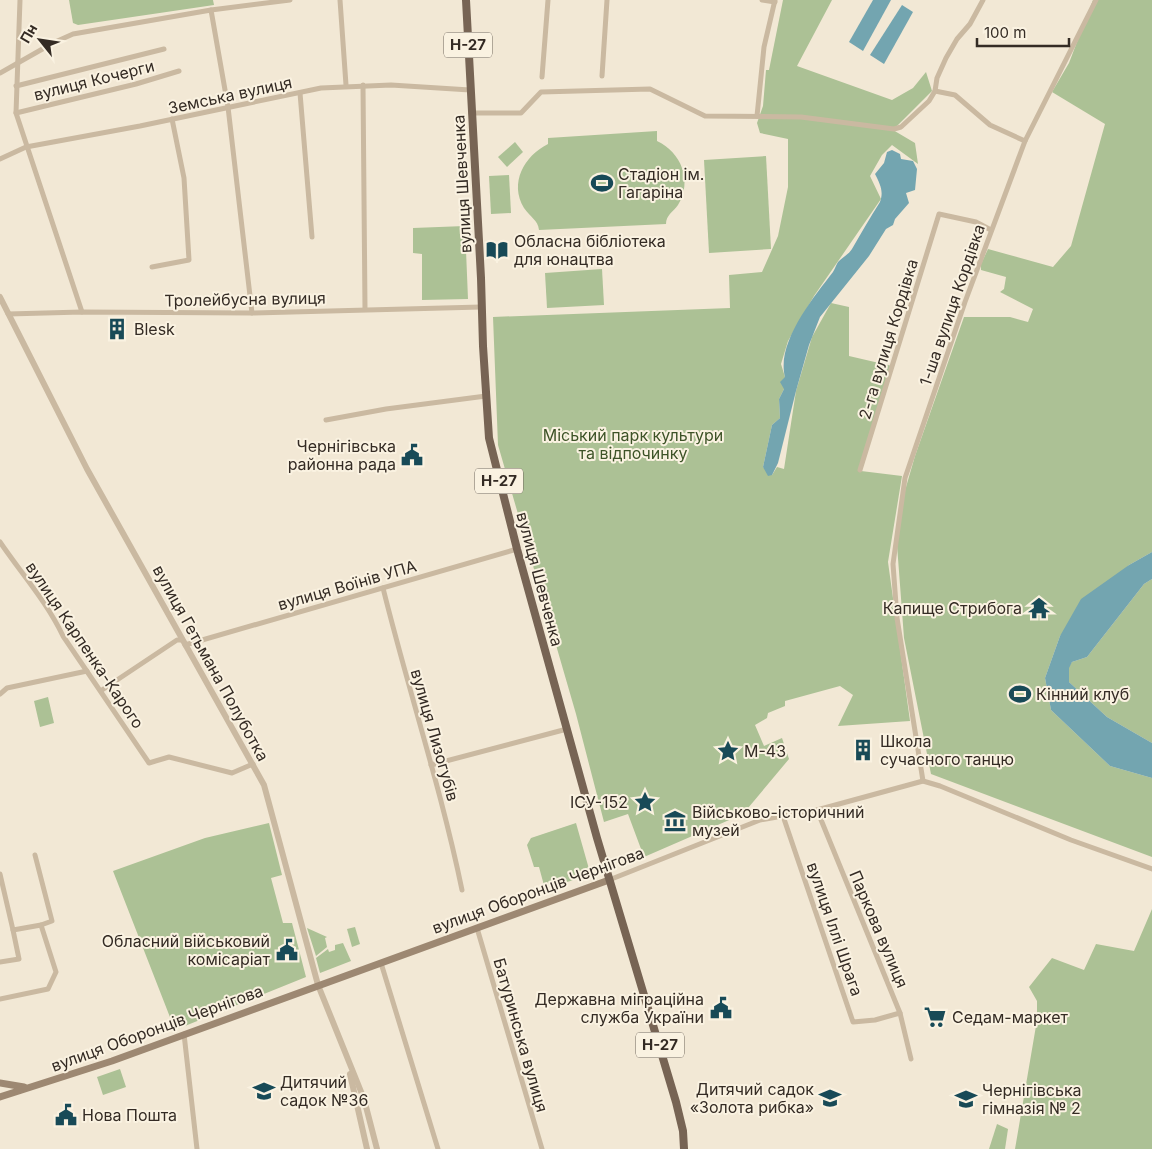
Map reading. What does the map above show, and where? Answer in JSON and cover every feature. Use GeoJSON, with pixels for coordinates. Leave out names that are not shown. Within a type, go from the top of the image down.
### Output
{"type":"FeatureCollection","features":[{"type":"Feature","properties":{"kind":"main road","name":"вулиця Шевченка"},"geometry":{"type":"LineString","coordinates":[[466,0],[489,438],[516,549],[609,880],[676,1102],[683,1131],[684,1149]]}},
{"type":"Feature","properties":{"kind":"main road","name":"вулиця Оборонців Чернігова"},"geometry":{"type":"LineString","coordinates":[[0,1097],[105,1063],[609,880]]}},
{"type":"Feature","properties":{"kind":"main road","name":"вулиця Оборонців Чернігова"},"geometry":{"type":"LineString","coordinates":[[0,1083],[27,1088]]}},
{"type":"Feature","properties":{"kind":"street","name":"вулиця Кочерги"},"geometry":{"type":"LineString","coordinates":[[20,0],[16,113],[82,312]]}},
{"type":"Feature","properties":{"kind":"street"},"geometry":{"type":"LineString","coordinates":[[0,73],[52,42],[73,34],[211,10],[290,0]]}},
{"type":"Feature","properties":{"kind":"street"},"geometry":{"type":"LineString","coordinates":[[340,0],[346,85]]}},
{"type":"Feature","properties":{"kind":"street"},"geometry":{"type":"LineString","coordinates":[[542,76],[548,0]]}},
{"type":"Feature","properties":{"kind":"street"},"geometry":{"type":"LineString","coordinates":[[602,76],[607,0]]}},
{"type":"Feature","properties":{"kind":"street"},"geometry":{"type":"LineString","coordinates":[[757,116],[764,47],[775,1],[762,0]]}},
{"type":"Feature","properties":{"kind":"street"},"geometry":{"type":"LineString","coordinates":[[471,113],[521,114],[542,92],[650,89],[705,116],[801,117],[894,129],[909,120],[929,101],[935,91],[937,78],[956,39],[970,24],[983,0]]}},
{"type":"Feature","properties":{"kind":"street","name":"1-ша вулиця Кордівка"},"geometry":{"type":"LineString","coordinates":[[922,781],[899,636],[893,564],[905,478],[991,230],[1025,141],[1096,0]]}},
{"type":"Feature","properties":{"kind":"street"},"geometry":{"type":"LineString","coordinates":[[211,10],[228,107],[252,313]]}},
{"type":"Feature","properties":{"kind":"street","name":"вулиця Кочерги"},"geometry":{"type":"LineString","coordinates":[[16,86],[164,49]]}},
{"type":"Feature","properties":{"kind":"street","name":"вулиця Кочерги"},"geometry":{"type":"LineString","coordinates":[[16,113],[136,84],[179,71]]}},
{"type":"Feature","properties":{"kind":"street","name":"Земська вулиця"},"geometry":{"type":"LineString","coordinates":[[0,159],[26,146],[346,85],[470,90]]}},
{"type":"Feature","properties":{"kind":"street"},"geometry":{"type":"LineString","coordinates":[[363,85],[365,310]]}},
{"type":"Feature","properties":{"kind":"street"},"geometry":{"type":"LineString","coordinates":[[935,91],[955,95],[990,125],[1025,141]]}},
{"type":"Feature","properties":{"kind":"street"},"geometry":{"type":"LineString","coordinates":[[300,93],[312,237]]}},
{"type":"Feature","properties":{"kind":"street"},"geometry":{"type":"LineString","coordinates":[[152,268],[189,260],[184,178],[172,119]]}},
{"type":"Feature","properties":{"kind":"street","name":"2-га вулиця Кордівка"},"geometry":{"type":"LineString","coordinates":[[860,470],[939,214],[976,222],[991,230]]}},
{"type":"Feature","properties":{"kind":"street","name":"вулиця Гетьмана Полуботка"},"geometry":{"type":"LineString","coordinates":[[0,297],[54,406],[264,785],[318,985],[364,1100],[377,1149]]}},
{"type":"Feature","properties":{"kind":"street","name":"Тролейбусна вулиця"},"geometry":{"type":"LineString","coordinates":[[8,314],[82,312],[252,313],[481,306]]}},
{"type":"Feature","properties":{"kind":"street"},"geometry":{"type":"LineString","coordinates":[[326,420],[386,408],[486,396]]}},
{"type":"Feature","properties":{"kind":"street","name":"вулиця Карпенка-Карого"},"geometry":{"type":"LineString","coordinates":[[0,542],[36,595],[54,616],[63,636],[102,690],[149,763],[170,757],[232,774],[253,764]]}},
{"type":"Feature","properties":{"kind":"street","name":"вулиця Воїнів УПА"},"geometry":{"type":"LineString","coordinates":[[102,690],[177,640],[184,643],[516,549]]}},
{"type":"Feature","properties":{"kind":"street","name":"вулиця Лизогубів"},"geometry":{"type":"LineString","coordinates":[[383,588],[430,765],[450,831],[462,890]]}},
{"type":"Feature","properties":{"kind":"street"},"geometry":{"type":"LineString","coordinates":[[0,694],[7,688],[87,671]]}},
{"type":"Feature","properties":{"kind":"street"},"geometry":{"type":"LineString","coordinates":[[430,765],[567,729]]}},
{"type":"Feature","properties":{"kind":"street"},"geometry":{"type":"LineString","coordinates":[[922,781],[940,786],[1071,840],[1152,869]]}},
{"type":"Feature","properties":{"kind":"street","name":"вулиця Оборонців Чернігова"},"geometry":{"type":"LineString","coordinates":[[609,880],[760,820],[817,810],[922,781]]}},
{"type":"Feature","properties":{"kind":"street","name":"Паркова вулиця"},"geometry":{"type":"LineString","coordinates":[[817,810],[900,1013],[911,1059]]}},
{"type":"Feature","properties":{"kind":"street","name":"вулиця Іллі Шрага"},"geometry":{"type":"LineString","coordinates":[[783,816],[853,1022],[875,1020],[900,1013]]}},
{"type":"Feature","properties":{"kind":"street"},"geometry":{"type":"LineString","coordinates":[[13,930],[52,921],[35,855]]}},
{"type":"Feature","properties":{"kind":"street"},"geometry":{"type":"LineString","coordinates":[[0,874],[19,959],[0,962]]}},
{"type":"Feature","properties":{"kind":"street"},"geometry":{"type":"LineString","coordinates":[[0,999],[48,989],[56,972],[41,925]]}},
{"type":"Feature","properties":{"kind":"street","name":"Батуринська вулиця"},"geometry":{"type":"LineString","coordinates":[[477,928],[542,1149]]}},
{"type":"Feature","properties":{"kind":"street"},"geometry":{"type":"LineString","coordinates":[[381,963],[438,1149]]}},
{"type":"Feature","properties":{"kind":"street"},"geometry":{"type":"LineString","coordinates":[[184,1034],[197,1149]]}},
{"type":"Feature","properties":{"kind":"street","name":"вулиця Гетьмана Полуботка"},"geometry":{"type":"LineString","coordinates":[[348,1062],[368,1149]]}},
{"type":"Feature","properties":{"kind":"green space"},"geometry":{"type":"Polygon","coordinates":[[[69,0],[213,0],[214,5],[78,25],[73,23],[69,0]]]}},
{"type":"Feature","properties":{"kind":"green space","name":"Міський парк культури та відпочинку"},"geometry":{"type":"Polygon","coordinates":[[[783,0],[832,0],[797,66],[892,100],[913,88],[926,72],[932,91],[893,130],[915,143],[918,164],[892,145],[882,155],[870,176],[881,199],[814,296],[788,341],[781,364],[785,377],[784,389],[779,399],[780,418],[772,425],[763,467],[772,475],[777,467],[784,469],[796,391],[812,337],[831,303],[849,307],[849,356],[892,366],[861,471],[902,476],[888,562],[910,721],[838,726],[853,695],[840,686],[785,701],[785,706],[768,713],[767,718],[755,725],[764,746],[782,738],[789,759],[743,814],[644,857],[628,814],[604,822],[576,714],[498,445],[493,317],[730,308],[729,275],[762,272],[778,236],[788,187],[788,139],[760,133],[757,123],[763,106],[766,70],[769,70],[783,0]]]}},
{"type":"Feature","properties":{"kind":"green space"},"geometry":{"type":"Polygon","coordinates":[[[1093,0],[1152,0],[1152,552],[1129,565],[1060,636],[1045,678],[1051,710],[1110,766],[1152,778],[1152,857],[931,774],[904,638],[897,545],[904,494],[915,456],[964,317],[1010,317],[1028,322],[1033,309],[1000,292],[1004,289],[1006,277],[981,270],[981,264],[988,249],[1053,267],[1071,246],[1105,124],[1052,92],[1069,63],[1093,0]]]}},
{"type":"Feature","properties":{"kind":"green space","name":"Стадіон ім. Гагаріна"},"geometry":{"type":"Polygon","coordinates":[[[657,131],[657,141],[673,152],[682,168],[684,177],[682,196],[678,205],[668,216],[666,224],[539,230],[535,221],[524,208],[518,189],[521,171],[539,149],[548,144],[548,138],[657,131]]]}},
{"type":"Feature","properties":{"kind":"green space"},"geometry":{"type":"Polygon","coordinates":[[[515,142],[523,152],[507,167],[498,157],[515,142]]]}},
{"type":"Feature","properties":{"kind":"green space"},"geometry":{"type":"Polygon","coordinates":[[[766,156],[771,249],[709,253],[704,160],[766,156]]]}},
{"type":"Feature","properties":{"kind":"green space"},"geometry":{"type":"Polygon","coordinates":[[[509,175],[511,213],[491,214],[489,176],[509,175]]]}},
{"type":"Feature","properties":{"kind":"green space"},"geometry":{"type":"Polygon","coordinates":[[[465,226],[468,299],[422,300],[422,254],[413,253],[413,228],[465,226]]]}},
{"type":"Feature","properties":{"kind":"green space"},"geometry":{"type":"Polygon","coordinates":[[[602,269],[604,305],[547,308],[545,273],[602,269]]]}},
{"type":"Feature","properties":{"kind":"green space"},"geometry":{"type":"Polygon","coordinates":[[[1152,579],[1152,743],[1107,717],[1069,682],[1068,668],[1072,662],[1087,657],[1144,584],[1152,579]]]}},
{"type":"Feature","properties":{"kind":"green space"},"geometry":{"type":"Polygon","coordinates":[[[48,697],[54,723],[40,727],[34,701],[48,697]]]}},
{"type":"Feature","properties":{"kind":"green space"},"geometry":{"type":"Polygon","coordinates":[[[269,823],[282,875],[271,878],[283,923],[292,923],[306,977],[175,1030],[113,871],[205,838],[269,823]]]}},
{"type":"Feature","properties":{"kind":"green space"},"geometry":{"type":"Polygon","coordinates":[[[576,823],[589,869],[583,877],[545,889],[539,867],[534,867],[527,845],[531,838],[576,823]]]}},
{"type":"Feature","properties":{"kind":"green space"},"geometry":{"type":"Polygon","coordinates":[[[1152,909],[1152,1149],[1015,1149],[1037,1020],[1037,1001],[1029,987],[1052,958],[1084,970],[1096,944],[1134,951],[1152,909]]]}},
{"type":"Feature","properties":{"kind":"green space"},"geometry":{"type":"Polygon","coordinates":[[[355,927],[360,944],[352,947],[347,929],[355,927]]]}},
{"type":"Feature","properties":{"kind":"green space"},"geometry":{"type":"Polygon","coordinates":[[[307,928],[327,937],[325,938],[327,947],[316,956],[307,928]]]}},
{"type":"Feature","properties":{"kind":"green space"},"geometry":{"type":"Polygon","coordinates":[[[343,943],[351,961],[320,973],[316,958],[328,949],[329,952],[335,950],[335,945],[343,943]]]}},
{"type":"Feature","properties":{"kind":"green space"},"geometry":{"type":"Polygon","coordinates":[[[120,1069],[126,1087],[103,1095],[97,1077],[120,1069]]]}},
{"type":"Feature","properties":{"kind":"green space"},"geometry":{"type":"Polygon","coordinates":[[[997,1124],[1008,1129],[1005,1149],[989,1149],[997,1124]]]}},
{"type":"Feature","properties":{"kind":"water"},"geometry":{"type":"Polygon","coordinates":[[[873,0],[891,0],[863,51],[849,42],[873,0]]]}},
{"type":"Feature","properties":{"kind":"water"},"geometry":{"type":"Polygon","coordinates":[[[902,5],[913,12],[884,64],[870,55],[902,5]]]}},
{"type":"Feature","properties":{"kind":"water"},"geometry":{"type":"Polygon","coordinates":[[[892,150],[900,154],[901,159],[913,161],[917,169],[915,190],[906,193],[909,203],[895,219],[893,225],[886,229],[869,256],[820,317],[809,345],[778,463],[772,475],[768,476],[763,467],[772,425],[780,418],[779,399],[784,389],[780,382],[785,377],[786,350],[791,336],[798,322],[838,262],[852,249],[880,202],[880,184],[875,174],[884,163],[887,152],[892,150]]]}},
{"type":"Feature","properties":{"kind":"water"},"geometry":{"type":"Polygon","coordinates":[[[1152,552],[1152,579],[1144,584],[1087,657],[1072,662],[1069,668],[1069,682],[1107,717],[1152,743],[1152,778],[1110,766],[1051,710],[1045,678],[1060,636],[1081,599],[1129,565],[1152,552]]]}},
{"type":"Feature","properties":{"kind":"place","name":"Стадіон ім. Гагаріна"},"geometry":{"type":"Point","coordinates":[602,183]}},
{"type":"Feature","properties":{"kind":"place","name":"Обласна бібліотека для юнацтва"},"geometry":{"type":"Point","coordinates":[497,250]}},
{"type":"Feature","properties":{"kind":"place","name":"Blesk"},"geometry":{"type":"Point","coordinates":[117,329]}},
{"type":"Feature","properties":{"kind":"place","name":"Чернігівська районна рада"},"geometry":{"type":"Point","coordinates":[412,455]}},
{"type":"Feature","properties":{"kind":"place","name":"Капище Стрибога"},"geometry":{"type":"Point","coordinates":[1039,608]}},
{"type":"Feature","properties":{"kind":"place","name":"Кінний клуб"},"geometry":{"type":"Point","coordinates":[1020,694]}},
{"type":"Feature","properties":{"kind":"place","name":"Школа сучасного танцю"},"geometry":{"type":"Point","coordinates":[863,750]}},
{"type":"Feature","properties":{"kind":"place","name":"М-43"},"geometry":{"type":"Point","coordinates":[728,751]}},
{"type":"Feature","properties":{"kind":"place","name":"ІСУ-152"},"geometry":{"type":"Point","coordinates":[645,802]}},
{"type":"Feature","properties":{"kind":"place","name":"Військово-історичний музей"},"geometry":{"type":"Point","coordinates":[675,821]}},
{"type":"Feature","properties":{"kind":"place","name":"Обласний військовий комісаріат"},"geometry":{"type":"Point","coordinates":[287,950]}},
{"type":"Feature","properties":{"kind":"place","name":"Державна міграційна служба України"},"geometry":{"type":"Point","coordinates":[721,1008]}},
{"type":"Feature","properties":{"kind":"place","name":"Седам-маркет"},"geometry":{"type":"Point","coordinates":[935,1017]}},
{"type":"Feature","properties":{"kind":"place","name":"Дитячий садок №36"},"geometry":{"type":"Point","coordinates":[264,1091]}},
{"type":"Feature","properties":{"kind":"place","name":"Дитячий садок «Золота рибка»"},"geometry":{"type":"Point","coordinates":[830,1098]}},
{"type":"Feature","properties":{"kind":"place","name":"Чернігівська гімназія № 2"},"geometry":{"type":"Point","coordinates":[966,1099]}},
{"type":"Feature","properties":{"kind":"place","name":"Нова Пошта"},"geometry":{"type":"Point","coordinates":[66,1115]}}]}
